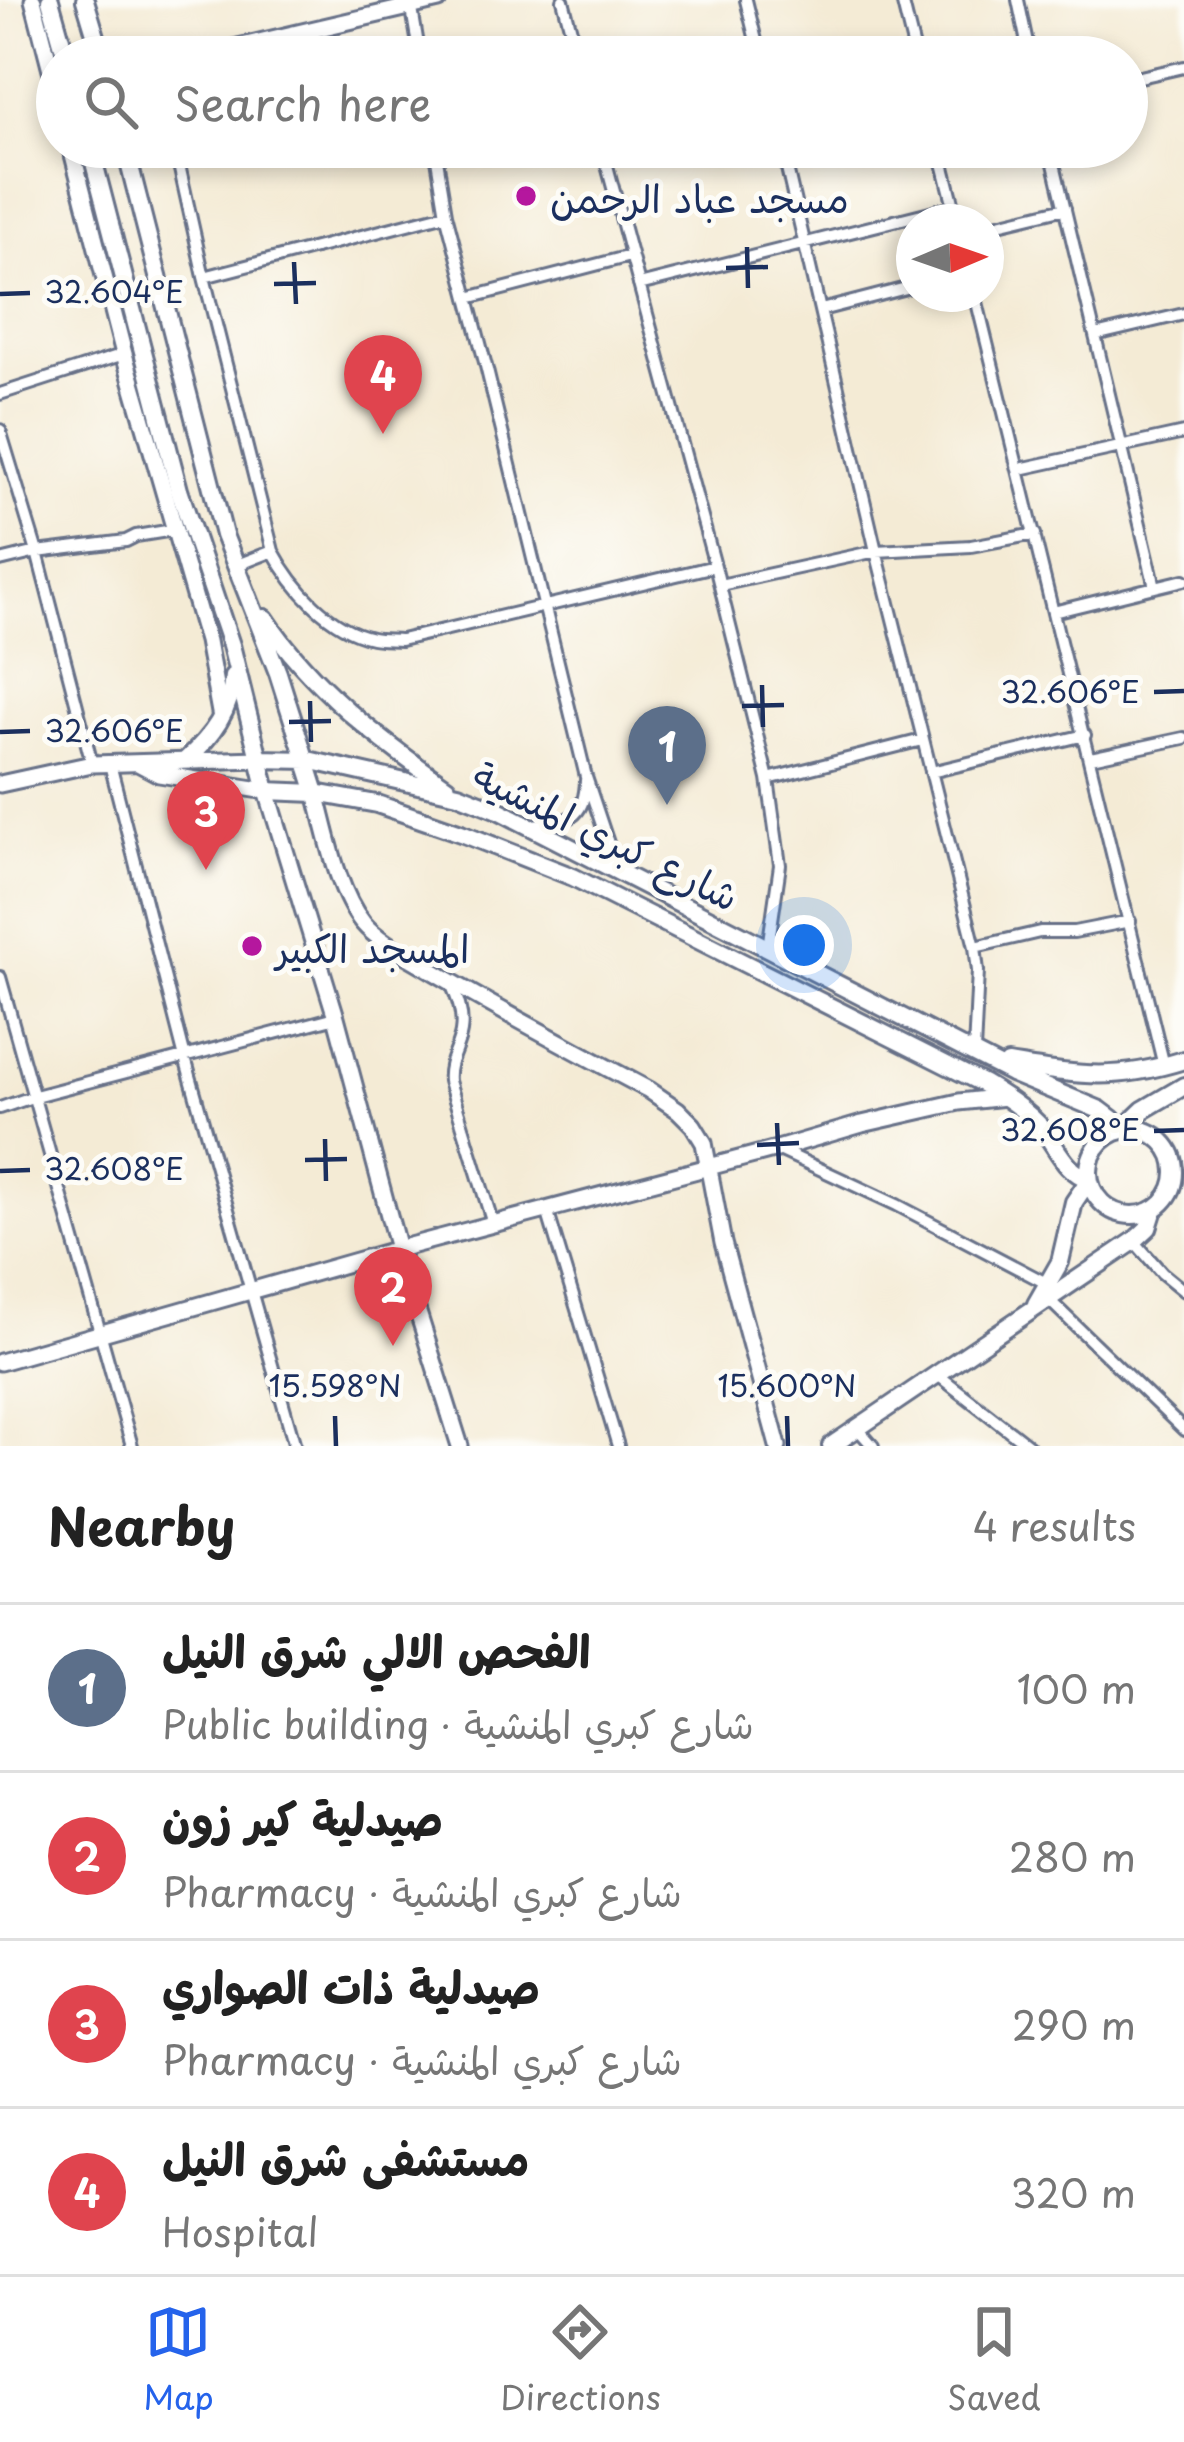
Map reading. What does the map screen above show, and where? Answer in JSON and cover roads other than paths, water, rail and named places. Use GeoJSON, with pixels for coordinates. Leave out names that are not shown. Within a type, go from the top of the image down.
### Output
{"type":"FeatureCollection","features":[{"type":"Feature","properties":{"kind":"main road"},"geometry":{"type":"LineString","coordinates":[[50,0],[60,36]]}},
{"type":"Feature","properties":{"kind":"main road"},"geometry":{"type":"LineString","coordinates":[[85,0],[96,36]]}},
{"type":"Feature","properties":{"kind":"main road"},"geometry":{"type":"LineString","coordinates":[[95,168],[178,490],[231,645],[267,790]]}},
{"type":"Feature","properties":{"kind":"main road"},"geometry":{"type":"LineString","coordinates":[[130,168],[211,488],[316,794]]}},
{"type":"Feature","properties":{"kind":"main road"},"geometry":{"type":"LineString","coordinates":[[243,584],[309,672],[368,728],[458,794]]}},
{"type":"Feature","properties":{"kind":"main road"},"geometry":{"type":"LineString","coordinates":[[186,760],[222,719],[232,694],[231,645]]}},
{"type":"Feature","properties":{"kind":"main road","name":"شارع كبري المنشية"},"geometry":{"type":"LineString","coordinates":[[259,759],[308,760],[458,794],[530,825],[767,950],[1044,1088],[1100,1110],[1120,1130]]}},
{"type":"Feature","properties":{"kind":"main road","name":"شارع كبري المنشية"},"geometry":{"type":"LineString","coordinates":[[267,790],[356,799],[396,809],[573,877],[966,1074],[1039,1124],[1073,1172],[1089,1180]]}},
{"type":"Feature","properties":{"kind":"main road"},"geometry":{"type":"LineString","coordinates":[[994,1062],[1097,1076],[1131,1074],[1184,1060]]}},
{"type":"Feature","properties":{"kind":"main road"},"geometry":{"type":"LineString","coordinates":[[1043,1297],[1064,1252],[1074,1202],[1089,1180],[1093,1153],[1108,1136],[1184,1086]]}},
{"type":"Feature","properties":{"kind":"main road"},"geometry":{"type":"LineString","coordinates":[[844,1439],[1148,1228],[1174,1180],[1174,1168],[1166,1145],[1146,1131],[1120,1130]]}},
{"type":"Feature","properties":{"kind":"main road"},"geometry":{"type":"LineString","coordinates":[[1089,1180],[1103,1204],[1127,1215],[1184,1200]]}},
{"type":"Feature","properties":{"kind":"street"},"geometry":{"type":"LineString","coordinates":[[33,0],[42,36]]}},
{"type":"Feature","properties":{"kind":"street"},"geometry":{"type":"LineString","coordinates":[[279,36],[439,0]]}},
{"type":"Feature","properties":{"kind":"street"},"geometry":{"type":"LineString","coordinates":[[563,0],[572,36]]}},
{"type":"Feature","properties":{"kind":"street"},"geometry":{"type":"LineString","coordinates":[[746,0],[755,36]]}},
{"type":"Feature","properties":{"kind":"street"},"geometry":{"type":"LineString","coordinates":[[902,0],[911,36]]}},
{"type":"Feature","properties":{"kind":"street"},"geometry":{"type":"LineString","coordinates":[[1018,0],[1026,36]]}},
{"type":"Feature","properties":{"kind":"street"},"geometry":{"type":"LineString","coordinates":[[411,3],[416,36]]}},
{"type":"Feature","properties":{"kind":"street"},"geometry":{"type":"LineString","coordinates":[[1148,76],[1184,68]]}},
{"type":"Feature","properties":{"kind":"street"},"geometry":{"type":"LineString","coordinates":[[76,168],[124,354],[204,629],[222,719]]}},
{"type":"Feature","properties":{"kind":"street"},"geometry":{"type":"LineString","coordinates":[[180,168],[273,551],[314,606],[370,638],[401,640],[715,566]]}},
{"type":"Feature","properties":{"kind":"street"},"geometry":{"type":"LineString","coordinates":[[438,168],[586,777],[610,852],[629,877]]}},
{"type":"Feature","properties":{"kind":"street"},"geometry":{"type":"LineString","coordinates":[[607,168],[768,779],[780,865],[767,950]]}},
{"type":"Feature","properties":{"kind":"street"},"geometry":{"type":"LineString","coordinates":[[787,168],[975,947],[979,971],[974,1052]]}},
{"type":"Feature","properties":{"kind":"street"},"geometry":{"type":"LineString","coordinates":[[944,168],[953,204]]}},
{"type":"Feature","properties":{"kind":"street"},"geometry":{"type":"LineString","coordinates":[[1055,168],[1155,587]]}},
{"type":"Feature","properties":{"kind":"street"},"geometry":{"type":"LineString","coordinates":[[1004,223],[1065,208]]}},
{"type":"Feature","properties":{"kind":"street"},"geometry":{"type":"LineString","coordinates":[[204,278],[446,214]]}},
{"type":"Feature","properties":{"kind":"street"},"geometry":{"type":"LineString","coordinates":[[640,285],[896,220]]}},
{"type":"Feature","properties":{"kind":"street"},"geometry":{"type":"LineString","coordinates":[[468,298],[630,256]]}},
{"type":"Feature","properties":{"kind":"street"},"geometry":{"type":"LineString","coordinates":[[821,310],[896,291]]}},
{"type":"Feature","properties":{"kind":"street"},"geometry":{"type":"LineString","coordinates":[[980,312],[1164,1066]]}},
{"type":"Feature","properties":{"kind":"street"},"geometry":{"type":"LineString","coordinates":[[1095,335],[1184,314]]}},
{"type":"Feature","properties":{"kind":"street"},"geometry":{"type":"LineString","coordinates":[[0,394],[124,354]]}},
{"type":"Feature","properties":{"kind":"street"},"geometry":{"type":"LineString","coordinates":[[0,430],[296,1446]]}},
{"type":"Feature","properties":{"kind":"street"},"geometry":{"type":"LineString","coordinates":[[1020,470],[1184,433]]}},
{"type":"Feature","properties":{"kind":"street"},"geometry":{"type":"LineString","coordinates":[[0,561],[173,530]]}},
{"type":"Feature","properties":{"kind":"street"},"geometry":{"type":"LineString","coordinates":[[720,585],[876,551],[971,546],[1035,534]]}},
{"type":"Feature","properties":{"kind":"street"},"geometry":{"type":"LineString","coordinates":[[235,566],[273,551]]}},
{"type":"Feature","properties":{"kind":"street"},"geometry":{"type":"LineString","coordinates":[[1053,612],[1184,580]]}},
{"type":"Feature","properties":{"kind":"street"},"geometry":{"type":"LineString","coordinates":[[931,772],[1085,735]]}},
{"type":"Feature","properties":{"kind":"street"},"geometry":{"type":"LineString","coordinates":[[1091,758],[1184,738]]}},
{"type":"Feature","properties":{"kind":"street"},"geometry":{"type":"LineString","coordinates":[[768,779],[922,740]]}},
{"type":"Feature","properties":{"kind":"street"},"geometry":{"type":"LineString","coordinates":[[0,784],[101,764],[259,759]]}},
{"type":"Feature","properties":{"kind":"street"},"geometry":{"type":"LineString","coordinates":[[140,764],[159,774],[267,790],[336,1017],[398,1249],[460,1446]]}},
{"type":"Feature","properties":{"kind":"street"},"geometry":{"type":"LineString","coordinates":[[530,825],[578,813],[586,794],[586,777]]}},
{"type":"Feature","properties":{"kind":"street"},"geometry":{"type":"LineString","coordinates":[[316,794],[336,865],[364,925],[450,981],[649,1090],[693,1125],[704,1143],[723,1243],[778,1446]]}},
{"type":"Feature","properties":{"kind":"street"},"geometry":{"type":"LineString","coordinates":[[975,947],[1040,932],[1074,932],[1130,921]]}},
{"type":"Feature","properties":{"kind":"street"},"geometry":{"type":"LineString","coordinates":[[0,977],[132,1446]]}},
{"type":"Feature","properties":{"kind":"street"},"geometry":{"type":"LineString","coordinates":[[450,981],[462,1028],[448,1069],[449,1082],[493,1224]]}},
{"type":"Feature","properties":{"kind":"street"},"geometry":{"type":"LineString","coordinates":[[0,1108],[336,1017]]}},
{"type":"Feature","properties":{"kind":"street"},"geometry":{"type":"LineString","coordinates":[[0,1362],[398,1249],[937,1106],[1005,1097]]}},
{"type":"Feature","properties":{"kind":"street"},"geometry":{"type":"LineString","coordinates":[[777,1149],[897,1205],[1043,1297],[1184,1430]]}},
{"type":"Feature","properties":{"kind":"street"},"geometry":{"type":"LineString","coordinates":[[548,1210],[618,1446]]}},
{"type":"Feature","properties":{"kind":"street"},"geometry":{"type":"LineString","coordinates":[[1134,1241],[1184,1291]]}},
{"type":"Feature","properties":{"kind":"street"},"geometry":{"type":"LineString","coordinates":[[938,1375],[1029,1446]]}},
{"type":"Feature","properties":{"kind":"street"},"geometry":{"type":"LineString","coordinates":[[844,1439],[872,1446]]}},
{"type":"Feature","properties":{"kind":"place","name":"مسجد عباد الرحمن"},"geometry":{"type":"Point","coordinates":[526,196]}},
{"type":"Feature","properties":{"kind":"place","name":"مستشفى شرق النيل"},"geometry":{"type":"Point","coordinates":[383,434]}},
{"type":"Feature","properties":{"kind":"place","name":"الفحص الالي شرق النيل"},"geometry":{"type":"Point","coordinates":[667,805]}},
{"type":"Feature","properties":{"kind":"place","name":"صيدلية ذات الصواري"},"geometry":{"type":"Point","coordinates":[206,870]}},
{"type":"Feature","properties":{"kind":"place","name":"المسجد الكبير"},"geometry":{"type":"Point","coordinates":[252,946]}},
{"type":"Feature","properties":{"kind":"place","name":"صيدلية كير زون"},"geometry":{"type":"Point","coordinates":[393,1346]}}]}
